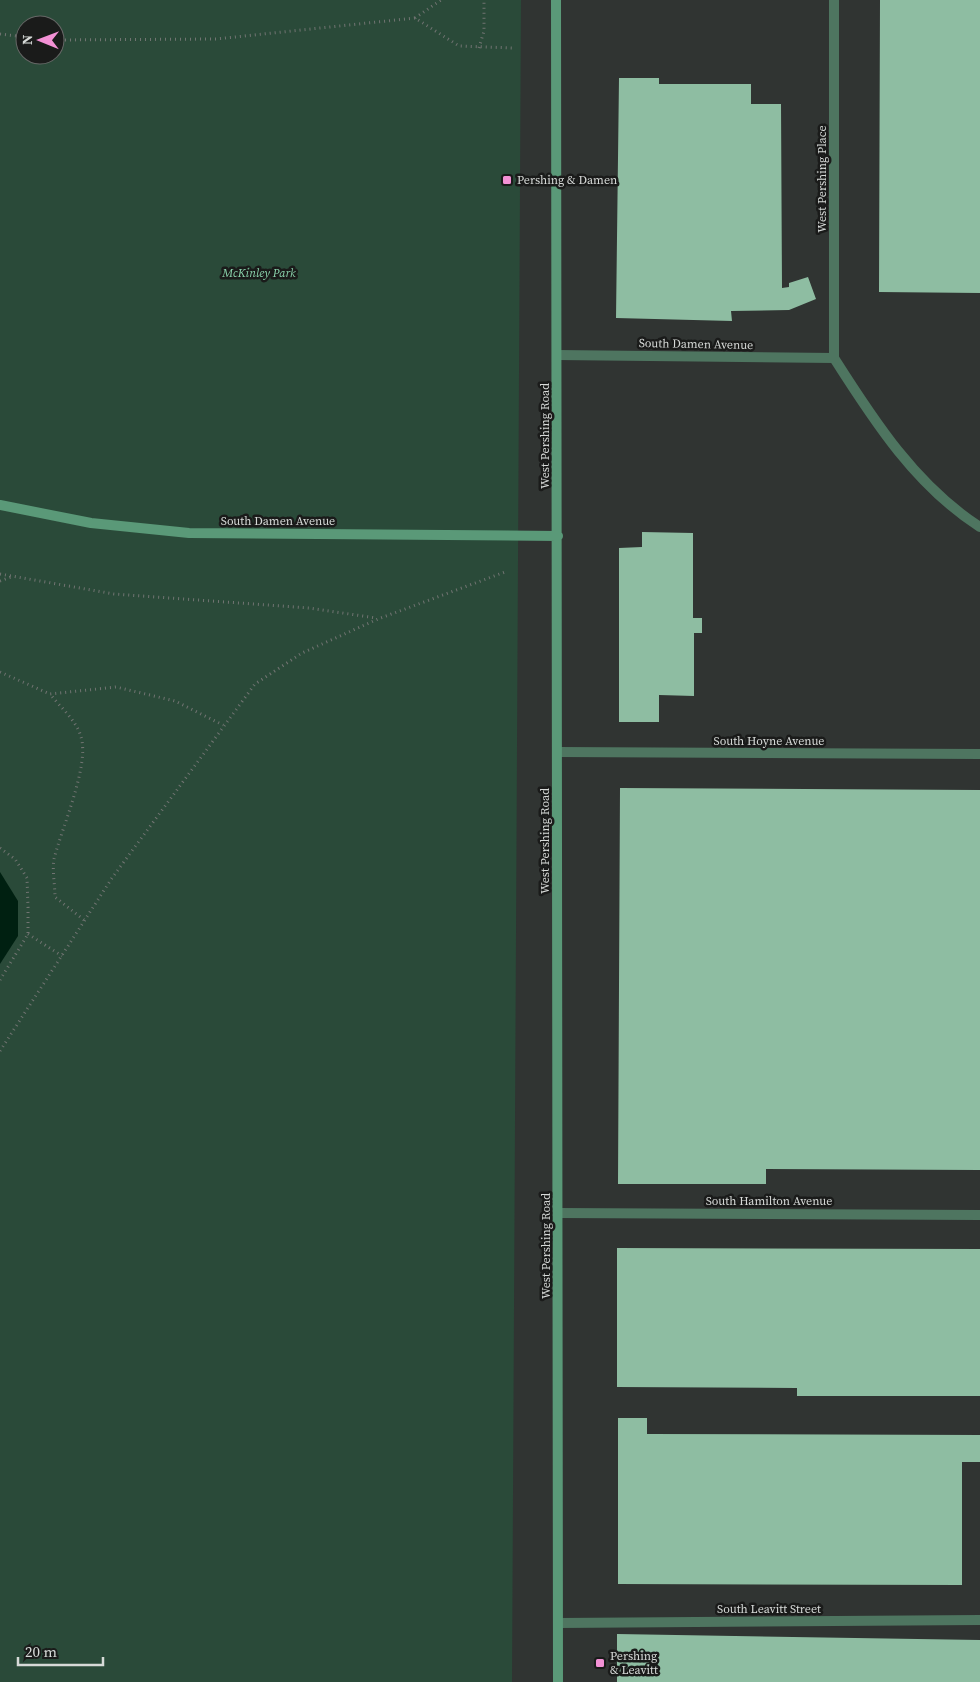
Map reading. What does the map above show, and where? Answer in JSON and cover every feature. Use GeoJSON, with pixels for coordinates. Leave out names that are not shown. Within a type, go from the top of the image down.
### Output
{"type":"FeatureCollection","features":[{"type":"Feature","properties":{"kind":"main road","name":"West Pershing Road"},"geometry":{"type":"LineString","coordinates":[[556,0],[558,1682]]}},
{"type":"Feature","properties":{"kind":"main road","name":"South Damen Avenue"},"geometry":{"type":"LineString","coordinates":[[0,505],[91,523],[190,533],[558,536]]}},
{"type":"Feature","properties":{"kind":"street","name":"West Pershing Place"},"geometry":{"type":"LineString","coordinates":[[834,0],[834,358]]}},
{"type":"Feature","properties":{"kind":"street","name":"South Damen Avenue"},"geometry":{"type":"LineString","coordinates":[[557,354],[834,358]]}},
{"type":"Feature","properties":{"kind":"street"},"geometry":{"type":"LineString","coordinates":[[834,358],[869,413],[896,449],[931,487],[980,527]]}},
{"type":"Feature","properties":{"kind":"street","name":"South Hoyne Avenue"},"geometry":{"type":"LineString","coordinates":[[558,752],[980,754]]}},
{"type":"Feature","properties":{"kind":"street","name":"South Hamilton Avenue"},"geometry":{"type":"LineString","coordinates":[[558,1213],[980,1215]]}},
{"type":"Feature","properties":{"kind":"street","name":"South Leavitt Street"},"geometry":{"type":"LineString","coordinates":[[558,1623],[980,1620]]}},
{"type":"Feature","properties":{"kind":"path"},"geometry":{"type":"LineString","coordinates":[[65,40],[216,39],[415,18],[440,0]]}},
{"type":"Feature","properties":{"kind":"path"},"geometry":{"type":"LineString","coordinates":[[479,48],[484,31],[484,0]]}},
{"type":"Feature","properties":{"kind":"path"},"geometry":{"type":"LineString","coordinates":[[415,18],[459,46],[513,48]]}},
{"type":"Feature","properties":{"kind":"path"},"geometry":{"type":"LineString","coordinates":[[0,34],[15,36]]}},
{"type":"Feature","properties":{"kind":"path"},"geometry":{"type":"LineString","coordinates":[[0,1051],[84,920],[223,725],[255,684],[302,653],[378,619],[505,572]]}},
{"type":"Feature","properties":{"kind":"path"},"geometry":{"type":"LineString","coordinates":[[0,574],[114,594],[309,608],[378,619]]}},
{"type":"Feature","properties":{"kind":"path"},"geometry":{"type":"LineString","coordinates":[[0,581],[10,577]]}},
{"type":"Feature","properties":{"kind":"path"},"geometry":{"type":"LineString","coordinates":[[0,672],[50,694],[75,725],[81,737],[83,752],[68,819],[54,860],[55,897],[84,920]]}},
{"type":"Feature","properties":{"kind":"path"},"geometry":{"type":"LineString","coordinates":[[50,694],[116,687],[175,701],[223,725]]}},
{"type":"Feature","properties":{"kind":"path"},"geometry":{"type":"LineString","coordinates":[[0,848],[15,859],[27,878],[28,934],[0,980]]}},
{"type":"Feature","properties":{"kind":"path"},"geometry":{"type":"LineString","coordinates":[[28,934],[62,956]]}},
{"type":"Feature","properties":{"kind":"green space","name":"McKinley Park"},"geometry":{"type":"Polygon","coordinates":[[[0,0],[521,0],[512,1682],[0,1682],[0,0]]]}},
{"type":"Feature","properties":{"kind":"shaded area"},"geometry":{"type":"Polygon","coordinates":[[[0,872],[18,901],[18,936],[0,964],[0,872]]]}},
{"type":"Feature","properties":{"kind":"building"},"geometry":{"type":"Polygon","coordinates":[[[880,0],[980,0],[980,293],[879,292],[880,0]]]}},
{"type":"Feature","properties":{"kind":"building"},"geometry":{"type":"Polygon","coordinates":[[[619,78],[659,78],[659,84],[751,84],[751,104],[781,104],[782,288],[789,287],[789,283],[808,277],[816,299],[789,310],[731,311],[732,321],[616,318],[619,78]]]}},
{"type":"Feature","properties":{"kind":"building"},"geometry":{"type":"Polygon","coordinates":[[[642,532],[693,533],[693,618],[702,618],[702,633],[694,633],[694,696],[659,695],[659,722],[619,722],[619,548],[642,547],[642,532]]]}},
{"type":"Feature","properties":{"kind":"building"},"geometry":{"type":"Polygon","coordinates":[[[620,788],[980,790],[980,1170],[766,1169],[766,1184],[618,1184],[620,788]]]}},
{"type":"Feature","properties":{"kind":"building"},"geometry":{"type":"Polygon","coordinates":[[[617,1248],[980,1249],[980,1396],[797,1396],[797,1388],[617,1387],[617,1248]]]}},
{"type":"Feature","properties":{"kind":"building"},"geometry":{"type":"Polygon","coordinates":[[[618,1418],[647,1418],[647,1434],[980,1435],[980,1462],[962,1462],[962,1585],[618,1584],[618,1418]]]}},
{"type":"Feature","properties":{"kind":"building"},"geometry":{"type":"Polygon","coordinates":[[[617,1634],[980,1640],[980,1682],[617,1682],[617,1634]]]}},
{"type":"Feature","properties":{"kind":"place","name":"Pershing & Damen"},"geometry":{"type":"Point","coordinates":[507,180]}},
{"type":"Feature","properties":{"kind":"place","name":"Pershing & Leavitt"},"geometry":{"type":"Point","coordinates":[600,1663]}}]}
